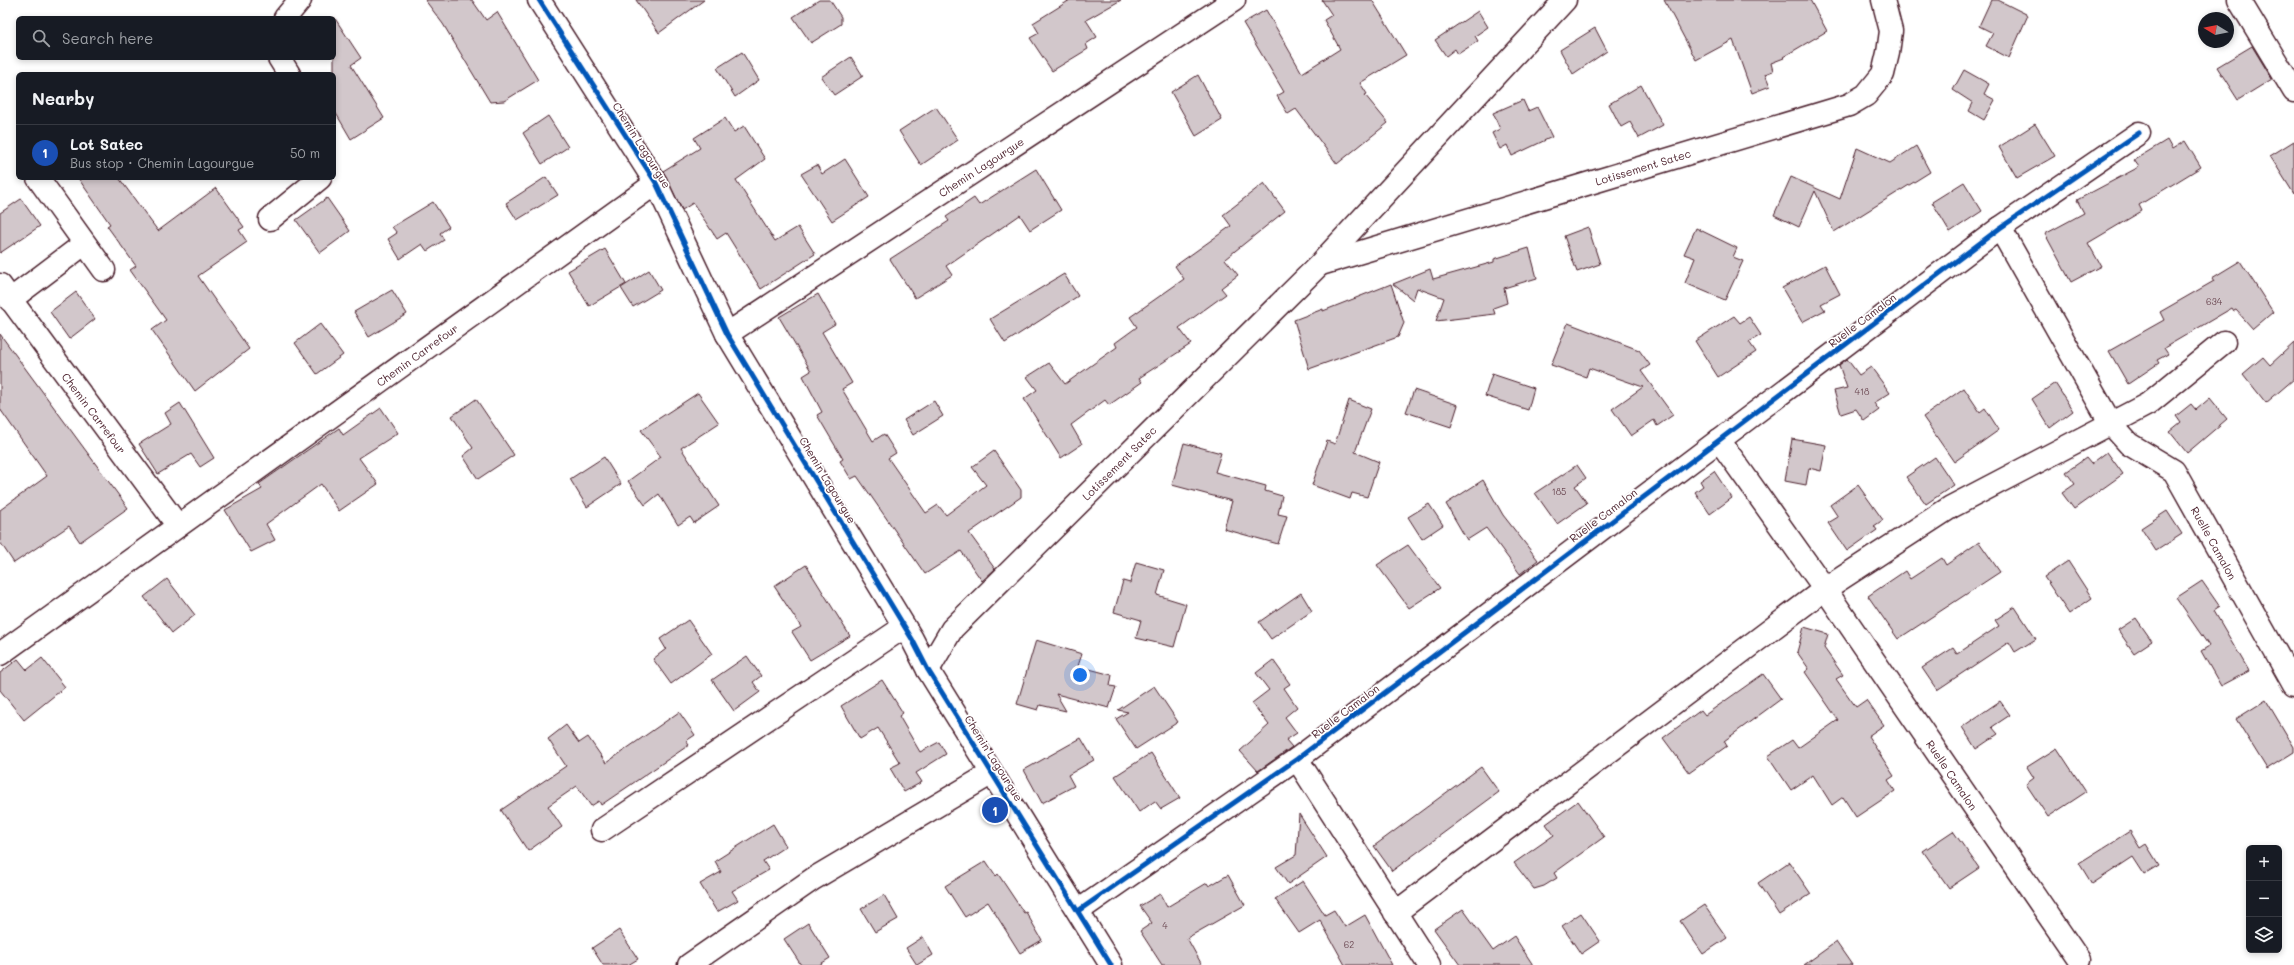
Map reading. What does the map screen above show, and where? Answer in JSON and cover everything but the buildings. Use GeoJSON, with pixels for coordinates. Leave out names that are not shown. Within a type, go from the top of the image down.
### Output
{"type":"FeatureCollection","features":[{"type":"Feature","properties":{"kind":"street"},"geometry":{"type":"LineString","coordinates":[[287,16],[300,0]]}},
{"type":"Feature","properties":{"kind":"street","name":"Chemin Lagourgue"},"geometry":{"type":"LineString","coordinates":[[539,0],[656,183],[727,334],[904,626],[928,670],[1110,965]]}},
{"type":"Feature","properties":{"kind":"street","name":"Chemin Lagourgue"},"geometry":{"type":"LineString","coordinates":[[727,334],[1234,0]]}},
{"type":"Feature","properties":{"kind":"street","name":"Lotissement Satec"},"geometry":{"type":"LineString","coordinates":[[928,670],[952,629],[1320,264],[1565,0]]}},
{"type":"Feature","properties":{"kind":"street","name":"Lotissement Satec"},"geometry":{"type":"LineString","coordinates":[[1320,264],[1849,105],[1866,95],[1883,74],[1891,31],[1883,0]]}},
{"type":"Feature","properties":{"kind":"street"},"geometry":{"type":"LineString","coordinates":[[2239,0],[2294,91]]}},
{"type":"Feature","properties":{"kind":"street"},"geometry":{"type":"LineString","coordinates":[[281,60],[288,72]]}},
{"type":"Feature","properties":{"kind":"street","name":"Ruelle Camalon"},"geometry":{"type":"LineString","coordinates":[[1078,911],[1297,760],[2000,228],[2139,133]]}},
{"type":"Feature","properties":{"kind":"street"},"geometry":{"type":"LineString","coordinates":[[39,180],[104,270]]}},
{"type":"Feature","properties":{"kind":"street"},"geometry":{"type":"LineString","coordinates":[[270,220],[318,180]]}},
{"type":"Feature","properties":{"kind":"street","name":"Chemin Carrefour"},"geometry":{"type":"LineString","coordinates":[[0,654],[656,183]]}},
{"type":"Feature","properties":{"kind":"street","name":"Ruelle Camalon"},"geometry":{"type":"LineString","coordinates":[[2000,228],[2111,424],[2129,444],[2174,471],[2294,685]]}},
{"type":"Feature","properties":{"kind":"street","name":"Chemin Carrefour"},"geometry":{"type":"LineString","coordinates":[[84,244],[5,292],[178,526]]}},
{"type":"Feature","properties":{"kind":"street"},"geometry":{"type":"LineString","coordinates":[[1395,912],[1825,589],[1951,507],[2148,404],[2224,342]]}},
{"type":"Feature","properties":{"kind":"street","name":"Ruelle Camalon"},"geometry":{"type":"LineString","coordinates":[[1719,440],[1825,589],[2080,960]]}},
{"type":"Feature","properties":{"kind":"street"},"geometry":{"type":"LineString","coordinates":[[602,830],[904,626]]}},
{"type":"Feature","properties":{"kind":"street"},"geometry":{"type":"LineString","coordinates":[[1297,760],[1429,965]]}},
{"type":"Feature","properties":{"kind":"street","name":"Chemin Lagourgue"},"geometry":{"type":"LineString","coordinates":[[689,965],[813,879],[992,773]]}},
{"type":"Feature","properties":{"kind":"cycle path"},"geometry":{"type":"LineString","coordinates":[[539,0],[656,183],[727,334],[912,639],[928,670],[1111,965]]}},
{"type":"Feature","properties":{"kind":"cycle path"},"geometry":{"type":"LineString","coordinates":[[1078,911],[1297,759],[2000,228],[2139,133]]}},
{"type":"Feature","properties":{"kind":"place","name":"Lot Satec"},"geometry":{"type":"Point","coordinates":[995,810]}}]}
